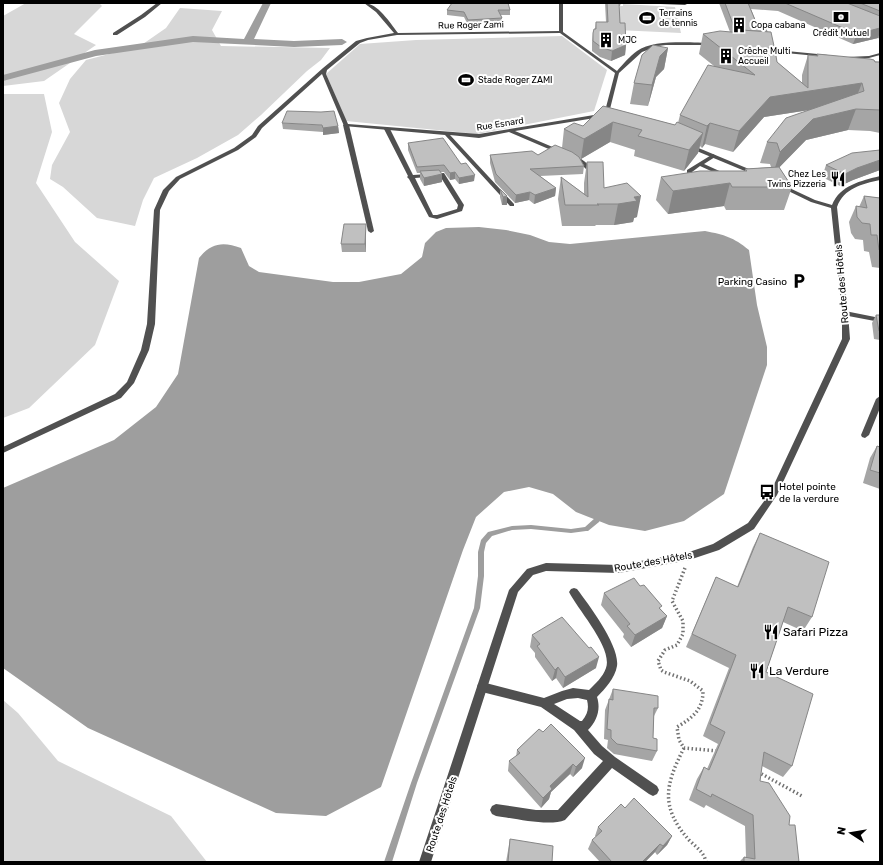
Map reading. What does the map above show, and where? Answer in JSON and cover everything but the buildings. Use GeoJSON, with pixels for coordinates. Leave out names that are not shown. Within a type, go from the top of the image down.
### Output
{"type":"FeatureCollection","features":[{"type":"Feature","properties":{"kind":"street"},"geometry":{"type":"LineString","coordinates":[[115,34],[160,3]]}},
{"type":"Feature","properties":{"kind":"street"},"geometry":{"type":"LineString","coordinates":[[366,3],[377,10],[396,34]]}},
{"type":"Feature","properties":{"kind":"street"},"geometry":{"type":"LineString","coordinates":[[561,3],[561,32],[617,73]]}},
{"type":"Feature","properties":{"kind":"street"},"geometry":{"type":"LineString","coordinates":[[660,3],[685,4]]}},
{"type":"Feature","properties":{"kind":"street","name":"Rue Roger Zami"},"geometry":{"type":"LineString","coordinates":[[3,450],[118,396],[130,383],[145,350],[151,324],[157,210],[166,190],[178,178],[236,149],[254,136],[260,127],[325,69],[358,42],[396,34],[561,32]]}},
{"type":"Feature","properties":{"kind":"street"},"geometry":{"type":"LineString","coordinates":[[614,115],[607,112],[617,73],[640,51],[657,45],[680,43],[715,44]]}},
{"type":"Feature","properties":{"kind":"street"},"geometry":{"type":"LineString","coordinates":[[764,49],[837,57]]}},
{"type":"Feature","properties":{"kind":"street"},"geometry":{"type":"LineString","coordinates":[[843,57],[869,57],[880,54]]}},
{"type":"Feature","properties":{"kind":"street"},"geometry":{"type":"LineString","coordinates":[[325,69],[324,74],[346,125],[371,231]]}},
{"type":"Feature","properties":{"kind":"street","name":"Rue Esnard"},"geometry":{"type":"LineString","coordinates":[[346,125],[447,135],[479,136],[597,116],[607,112]]}},
{"type":"Feature","properties":{"kind":"street"},"geometry":{"type":"LineString","coordinates":[[387,129],[410,177],[433,217],[460,210],[461,205],[442,174],[410,177]]}},
{"type":"Feature","properties":{"kind":"street"},"geometry":{"type":"LineString","coordinates":[[509,131],[574,158],[592,172]]}},
{"type":"Feature","properties":{"kind":"street"},"geometry":{"type":"LineString","coordinates":[[447,135],[512,205]]}},
{"type":"Feature","properties":{"kind":"street"},"geometry":{"type":"LineString","coordinates":[[685,144],[757,175]]}},
{"type":"Feature","properties":{"kind":"street"},"geometry":{"type":"LineString","coordinates":[[703,181],[689,173],[689,171],[713,156]]}},
{"type":"Feature","properties":{"kind":"street"},"geometry":{"type":"LineString","coordinates":[[700,164],[728,178]]}},
{"type":"Feature","properties":{"kind":"street"},"geometry":{"type":"LineString","coordinates":[[778,185],[813,201],[834,207],[836,200],[849,188],[866,181],[880,178]]}},
{"type":"Feature","properties":{"kind":"street","name":"Route des Hôtels"},"geometry":{"type":"LineString","coordinates":[[425,862],[514,590],[530,572],[546,567],[619,570],[690,556],[716,547],[751,526],[764,510],[773,495],[846,339],[846,313],[834,207]]}},
{"type":"Feature","properties":{"kind":"street"},"geometry":{"type":"LineString","coordinates":[[846,313],[880,320]]}},
{"type":"Feature","properties":{"kind":"street"},"geometry":{"type":"LineString","coordinates":[[865,435],[880,399]]}},
{"type":"Feature","properties":{"kind":"street"},"geometry":{"type":"LineString","coordinates":[[574,592],[612,652],[613,664],[607,678],[591,696]]}},
{"type":"Feature","properties":{"kind":"street"},"geometry":{"type":"LineString","coordinates":[[482,687],[544,703],[578,726],[598,750],[611,762],[652,790]]}},
{"type":"Feature","properties":{"kind":"street"},"geometry":{"type":"LineString","coordinates":[[544,703],[575,691],[583,692],[591,696],[594,702],[592,719],[586,726],[578,726]]}},
{"type":"Feature","properties":{"kind":"street"},"geometry":{"type":"LineString","coordinates":[[496,810],[536,816],[560,816],[611,762]]}},
{"type":"Feature","properties":{"kind":"path"},"geometry":{"type":"LineString","coordinates":[[684,748],[679,740],[677,727],[700,711],[704,701],[703,691],[695,684],[685,679],[670,676],[660,670],[658,661],[665,650],[677,645],[683,634],[683,621],[672,601],[690,556]]}},
{"type":"Feature","properties":{"kind":"path"},"geometry":{"type":"LineString","coordinates":[[684,748],[719,751]]}},
{"type":"Feature","properties":{"kind":"path"},"geometry":{"type":"LineString","coordinates":[[684,748],[672,771],[666,796],[673,818],[689,840],[706,858],[706,862]]}},
{"type":"Feature","properties":{"kind":"path"},"geometry":{"type":"LineString","coordinates":[[754,770],[802,796]]}},
{"type":"Feature","properties":{"kind":"shaded area"},"geometry":{"type":"Polygon","coordinates":[[[26,3],[99,3],[102,6],[74,34],[96,45],[44,81],[3,86],[3,16],[26,3]]]}},
{"type":"Feature","properties":{"kind":"shaded area","name":"Terrains de tennis"},"geometry":{"type":"Polygon","coordinates":[[[623,4],[675,7],[681,33],[617,30],[616,13],[620,13],[620,6],[623,6],[623,4]]]}},
{"type":"Feature","properties":{"kind":"shaded area"},"geometry":{"type":"Polygon","coordinates":[[[180,8],[222,11],[212,30],[221,46],[330,48],[321,60],[307,71],[238,135],[197,158],[154,178],[143,200],[135,226],[97,218],[63,187],[50,179],[52,165],[70,132],[59,103],[70,79],[86,60],[140,46],[166,28],[180,8]]]}},
{"type":"Feature","properties":{"kind":"shaded area","name":"Stade Roger ZAMI"},"geometry":{"type":"Polygon","coordinates":[[[562,36],[607,70],[594,111],[477,134],[346,121],[326,74],[360,44],[416,40],[562,36]]]}},
{"type":"Feature","properties":{"kind":"shaded area"},"geometry":{"type":"Polygon","coordinates":[[[3,94],[44,94],[52,132],[36,183],[75,242],[119,281],[95,345],[29,408],[3,418],[3,94]]]}},
{"type":"Feature","properties":{"kind":"shaded area"},"geometry":{"type":"Polygon","coordinates":[[[479,227],[506,230],[530,235],[549,242],[570,244],[705,231],[728,237],[749,250],[757,305],[767,347],[767,365],[724,494],[684,521],[645,531],[609,525],[576,512],[553,494],[529,487],[504,492],[476,517],[463,550],[381,787],[326,816],[276,813],[88,728],[3,668],[3,488],[114,440],[156,407],[178,374],[199,258],[204,253],[214,246],[224,244],[241,248],[249,266],[259,272],[333,282],[359,282],[401,274],[422,257],[425,243],[436,232],[446,228],[479,227]]]}},
{"type":"Feature","properties":{"kind":"shaded area"},"geometry":{"type":"Polygon","coordinates":[[[3,700],[18,713],[58,761],[171,816],[207,862],[3,862],[3,700]]]}},
{"type":"Feature","properties":{"kind":"waterway"},"geometry":{"type":"LineString","coordinates":[[248,41],[267,3]]}},
{"type":"Feature","properties":{"kind":"waterway"},"geometry":{"type":"LineString","coordinates":[[3,78],[95,53],[193,39],[294,44],[342,42]]}},
{"type":"Feature","properties":{"kind":"waterway"},"geometry":{"type":"LineString","coordinates":[[388,862],[414,783],[477,608],[483,542],[490,534],[512,528],[531,527],[571,531],[586,529],[597,520]]}},
{"type":"Feature","properties":{"kind":"place","name":"Crédit Mutuel"},"geometry":{"type":"Point","coordinates":[841,17]}},
{"type":"Feature","properties":{"kind":"place","name":"Terrains de tennis"},"geometry":{"type":"Point","coordinates":[647,18]}},
{"type":"Feature","properties":{"kind":"place","name":"Copa cabana"},"geometry":{"type":"Point","coordinates":[739,25]}},
{"type":"Feature","properties":{"kind":"place","name":"MJC"},"geometry":{"type":"Point","coordinates":[606,40]}},
{"type":"Feature","properties":{"kind":"place","name":"Crêche Multi Accueil"},"geometry":{"type":"Point","coordinates":[726,56]}},
{"type":"Feature","properties":{"kind":"place","name":"Stade Roger ZAMI"},"geometry":{"type":"Point","coordinates":[466,80]}},
{"type":"Feature","properties":{"kind":"place","name":"Chez Les Twins Pizzeria"},"geometry":{"type":"Point","coordinates":[838,179]}},
{"type":"Feature","properties":{"kind":"place","name":"Parking Casino"},"geometry":{"type":"Point","coordinates":[799,281]}},
{"type":"Feature","properties":{"kind":"place","name":"Hotel pointe de la verdure"},"geometry":{"type":"Point","coordinates":[767,492]}},
{"type":"Feature","properties":{"kind":"place","name":"Safari Pizza"},"geometry":{"type":"Point","coordinates":[771,632]}},
{"type":"Feature","properties":{"kind":"place","name":"La Verdure"},"geometry":{"type":"Point","coordinates":[757,671]}}]}
